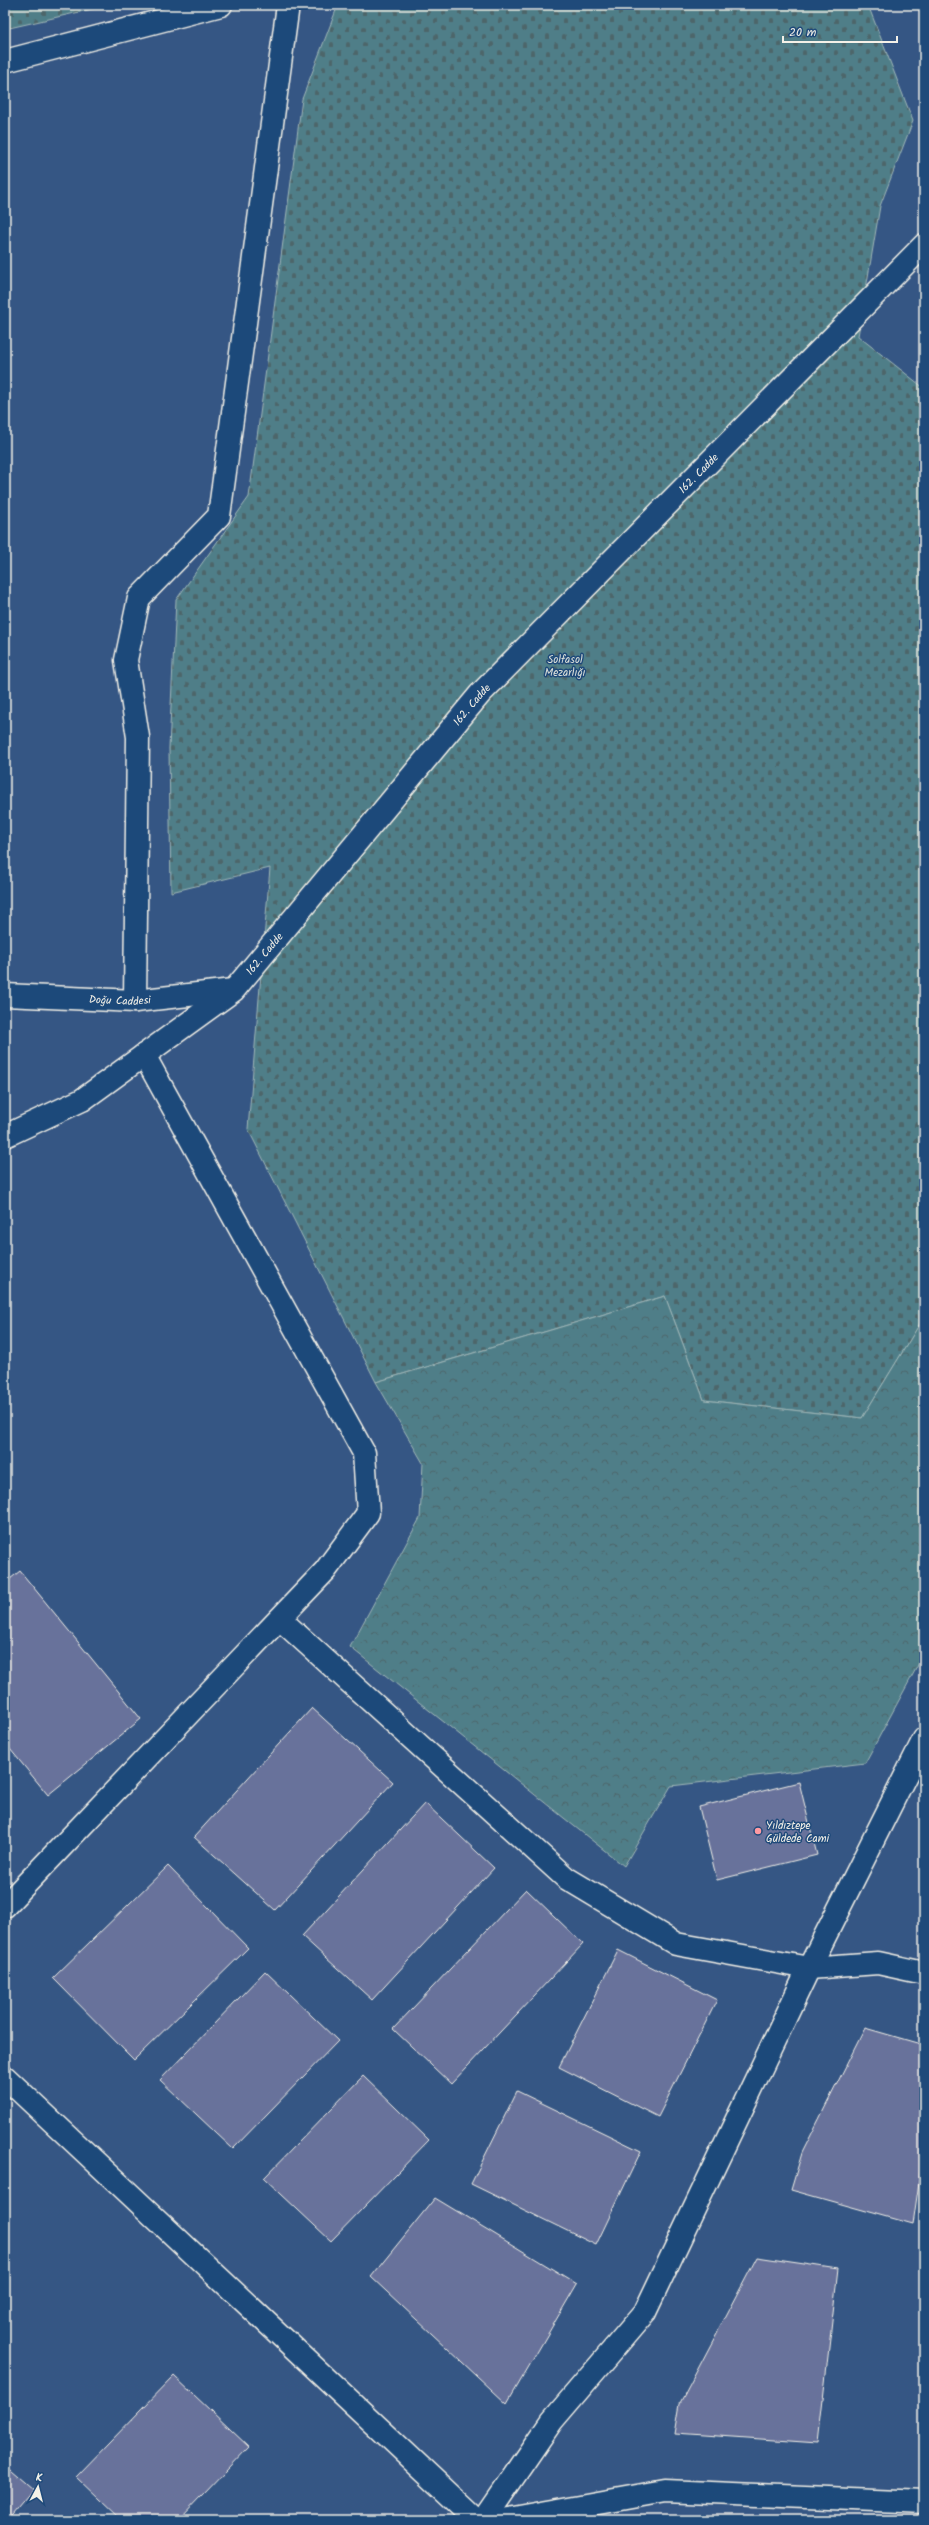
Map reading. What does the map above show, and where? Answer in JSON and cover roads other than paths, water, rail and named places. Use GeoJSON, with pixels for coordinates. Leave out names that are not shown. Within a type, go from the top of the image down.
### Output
{"type":"FeatureCollection","features":[{"type":"Feature","properties":{"kind":"street"},"geometry":{"type":"LineString","coordinates":[[5,61],[221,5]]}},
{"type":"Feature","properties":{"kind":"street"},"geometry":{"type":"LineString","coordinates":[[135,1001],[138,737],[126,660],[139,598],[219,516],[288,5]]}},
{"type":"Feature","properties":{"kind":"street","name":"162. Cadde"},"geometry":{"type":"LineString","coordinates":[[5,1136],[82,1100],[234,990],[480,694],[924,245]]}},
{"type":"Feature","properties":{"kind":"street","name":"Doğu Caddesi"},"geometry":{"type":"LineString","coordinates":[[5,994],[135,1001],[234,990]]}},
{"type":"Feature","properties":{"kind":"street"},"geometry":{"type":"LineString","coordinates":[[5,1906],[325,1571],[368,1513],[364,1453],[144,1055]]}},
{"type":"Feature","properties":{"kind":"street"},"geometry":{"type":"LineString","coordinates":[[280,1619],[566,1878],[676,1944],[809,1968],[878,1963],[924,1973]]}},
{"type":"Feature","properties":{"kind":"street"},"geometry":{"type":"LineString","coordinates":[[484,2520],[552,2421],[644,2312],[809,1968],[924,1739]]}},
{"type":"Feature","properties":{"kind":"street"},"geometry":{"type":"LineString","coordinates":[[5,2077],[477,2520]]}},
{"type":"Feature","properties":{"kind":"street"},"geometry":{"type":"LineString","coordinates":[[503,2520],[665,2491],[924,2502]]}},
{"type":"Feature","properties":{"kind":"place","name":"Yıldıztepe Güldede Cami"},"geometry":{"type":"Point","coordinates":[758,1831]}},
{"type":"Feature","properties":{"kind":"park label","name":"Solfasol Mezarlığı"},"geometry":{"type":"Point","coordinates":[565,665]}}]}
